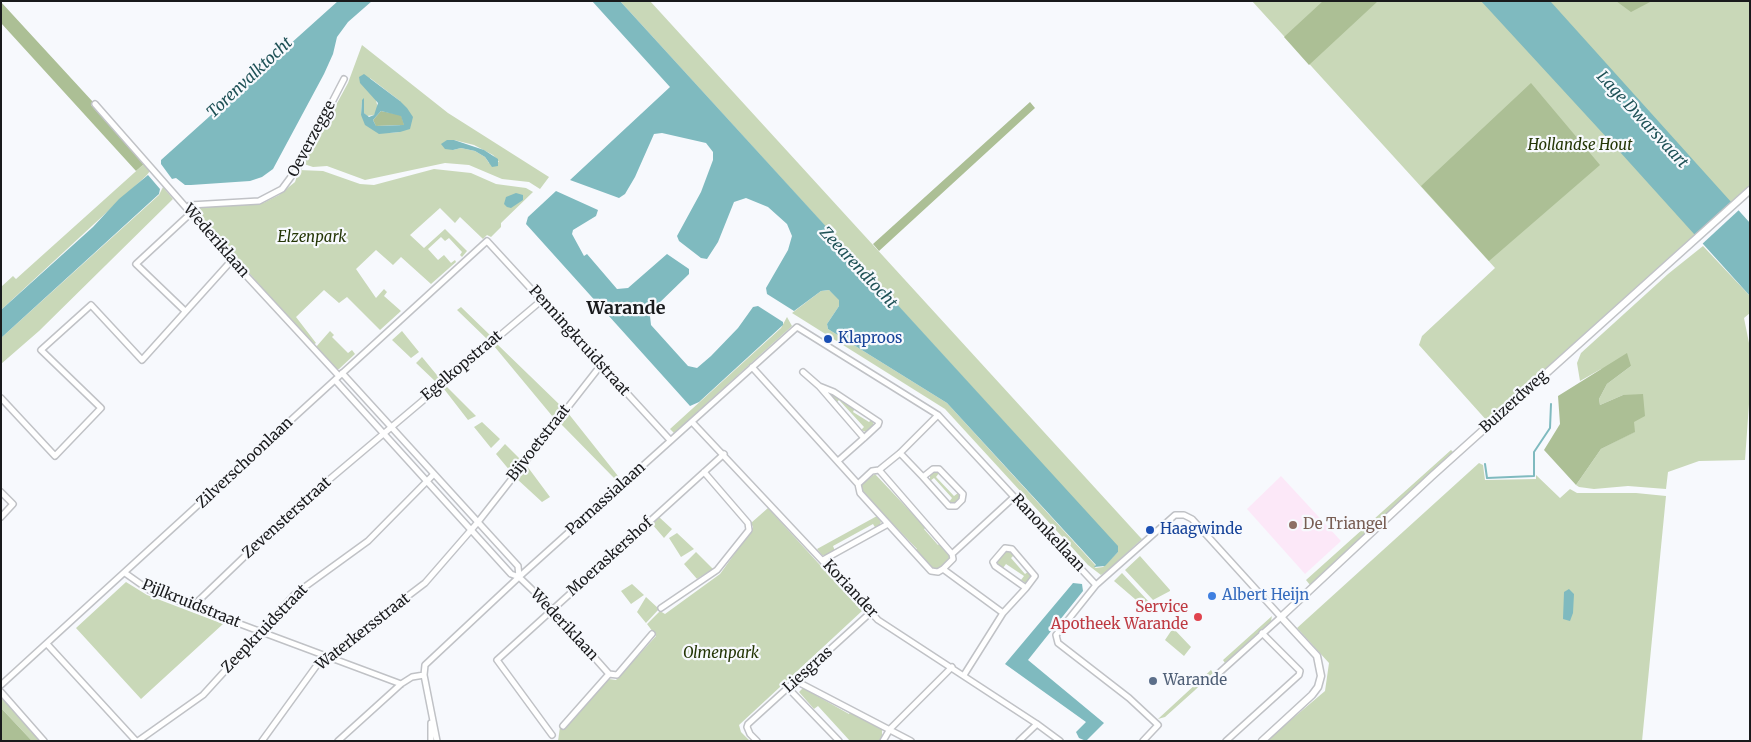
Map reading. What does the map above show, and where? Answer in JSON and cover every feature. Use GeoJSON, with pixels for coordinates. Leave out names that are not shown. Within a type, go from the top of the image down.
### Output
{"type":"FeatureCollection","features":[{"type":"Feature","properties":{"kind":"street","name":"Oeverzegge"},"geometry":{"type":"LineString","coordinates":[[187,208],[190,205],[258,201],[282,189],[299,166],[344,78]]}},
{"type":"Feature","properties":{"kind":"street","name":"Wederiklaan"},"geometry":{"type":"LineString","coordinates":[[95,104],[232,260],[339,376],[392,427],[518,566],[519,577]]}},
{"type":"Feature","properties":{"kind":"street","name":"Buizerdweg"},"geometry":{"type":"LineString","coordinates":[[1281,617],[1432,476],[1750,190]]}},
{"type":"Feature","properties":{"kind":"street"},"geometry":{"type":"LineString","coordinates":[[185,311],[136,264],[192,214]]}},
{"type":"Feature","properties":{"kind":"street","name":"Penningkruidstraat"},"geometry":{"type":"LineString","coordinates":[[487,241],[670,440]]}},
{"type":"Feature","properties":{"kind":"street","name":"Zilverschoonlaan"},"geometry":{"type":"LineString","coordinates":[[1,685],[487,241]]}},
{"type":"Feature","properties":{"kind":"street"},"geometry":{"type":"LineString","coordinates":[[1,398],[55,456],[101,408],[41,350],[91,305],[142,360],[232,260]]}},
{"type":"Feature","properties":{"kind":"street","name":"Egelkopstraat"},"geometry":{"type":"LineString","coordinates":[[383,433],[542,300]]}},
{"type":"Feature","properties":{"kind":"street","name":"Ranonkellaan"},"geometry":{"type":"LineString","coordinates":[[797,327],[938,415],[1096,585],[1171,516],[1184,515],[1189,516],[1201,528],[1281,617]]}},
{"type":"Feature","properties":{"kind":"street","name":"Parnassialaan"},"geometry":{"type":"LineString","coordinates":[[424,675],[425,665],[519,577],[797,327]]}},
{"type":"Feature","properties":{"kind":"street","name":"Bijvoetstraat"},"geometry":{"type":"LineString","coordinates":[[470,530],[601,365]]}},
{"type":"Feature","properties":{"kind":"street"},"geometry":{"type":"LineString","coordinates":[[752,367],[838,461],[858,484],[860,493],[931,571],[936,572],[943,569],[953,559],[952,554],[879,470]]}},
{"type":"Feature","properties":{"kind":"street"},"geometry":{"type":"LineString","coordinates":[[803,372],[819,386],[864,438]]}},
{"type":"Feature","properties":{"kind":"street","name":"Wederiklaan"},"geometry":{"type":"LineString","coordinates":[[339,376],[383,433],[470,530],[511,574],[519,577],[552,610],[609,674],[617,675],[652,634]]}},
{"type":"Feature","properties":{"kind":"street"},"geometry":{"type":"LineString","coordinates":[[819,386],[877,419],[878,425],[838,461]]}},
{"type":"Feature","properties":{"kind":"street"},"geometry":{"type":"LineString","coordinates":[[858,484],[872,471],[879,470],[900,453],[938,415]]}},
{"type":"Feature","properties":{"kind":"street","name":"Koriander"},"geometry":{"type":"LineString","coordinates":[[692,422],[878,620],[952,667],[1060,741]]}},
{"type":"Feature","properties":{"kind":"street","name":"Zevensterstraat"},"geometry":{"type":"LineString","coordinates":[[193,606],[292,511],[383,433]]}},
{"type":"Feature","properties":{"kind":"street"},"geometry":{"type":"LineString","coordinates":[[900,453],[949,506],[956,506],[962,500],[963,494],[939,469],[932,469],[923,477]]}},
{"type":"Feature","properties":{"kind":"street","name":"Moeraskershof"},"geometry":{"type":"LineString","coordinates":[[552,736],[497,660],[724,454]]}},
{"type":"Feature","properties":{"kind":"street"},"geometry":{"type":"LineString","coordinates":[[661,608],[717,570],[749,530],[748,523],[704,472]]}},
{"type":"Feature","properties":{"kind":"street","name":"Zeepkruidstraat"},"geometry":{"type":"LineString","coordinates":[[137,741],[203,695],[294,594],[368,541],[434,474]]}},
{"type":"Feature","properties":{"kind":"street"},"geometry":{"type":"LineString","coordinates":[[1,492],[13,504],[1,517]]}},
{"type":"Feature","properties":{"kind":"street"},"geometry":{"type":"LineString","coordinates":[[952,554],[1014,497]]}},
{"type":"Feature","properties":{"kind":"street"},"geometry":{"type":"LineString","coordinates":[[823,560],[888,524]]}},
{"type":"Feature","properties":{"kind":"street","name":"Waterkersstraat"},"geometry":{"type":"LineString","coordinates":[[262,741],[317,665],[330,658],[425,583],[470,530]]}},
{"type":"Feature","properties":{"kind":"street"},"geometry":{"type":"LineString","coordinates":[[964,675],[1003,613],[1026,588],[1035,576],[1012,549],[1005,548],[993,559],[995,566],[1026,588]]}},
{"type":"Feature","properties":{"kind":"street"},"geometry":{"type":"LineString","coordinates":[[943,569],[1003,613]]}},
{"type":"Feature","properties":{"kind":"street","name":"Pijlkruidstraat"},"geometry":{"type":"LineString","coordinates":[[125,572],[149,590],[401,684]]}},
{"type":"Feature","properties":{"kind":"street"},"geometry":{"type":"LineString","coordinates":[[1096,585],[1056,635],[1058,643],[1128,698],[1158,725],[1142,741]]}},
{"type":"Feature","properties":{"kind":"street","name":"Liesgras"},"geometry":{"type":"LineString","coordinates":[[757,741],[747,728],[748,724],[870,613]]}},
{"type":"Feature","properties":{"kind":"street"},"geometry":{"type":"LineString","coordinates":[[1219,673],[1281,617],[1317,656],[1321,676],[1318,687],[1312,695],[1262,741]]}},
{"type":"Feature","properties":{"kind":"street"},"geometry":{"type":"LineString","coordinates":[[1226,741],[1299,675],[1300,671],[1262,633]]}},
{"type":"Feature","properties":{"kind":"street"},"geometry":{"type":"LineString","coordinates":[[47,644],[137,741]]}},
{"type":"Feature","properties":{"kind":"street"},"geometry":{"type":"LineString","coordinates":[[883,741],[890,729],[952,667]]}},
{"type":"Feature","properties":{"kind":"street","name":"Wederiklaan"},"geometry":{"type":"LineString","coordinates":[[563,726],[609,674]]}},
{"type":"Feature","properties":{"kind":"street"},"geometry":{"type":"LineString","coordinates":[[338,741],[401,684],[412,677],[424,675],[436,741]]}},
{"type":"Feature","properties":{"kind":"street"},"geometry":{"type":"LineString","coordinates":[[796,681],[911,741]]}},
{"type":"Feature","properties":{"kind":"street"},"geometry":{"type":"LineString","coordinates":[[788,688],[839,741]]}},
{"type":"Feature","properties":{"kind":"street"},"geometry":{"type":"LineString","coordinates":[[1,692],[44,741]]}},
{"type":"Feature","properties":{"kind":"street"},"geometry":{"type":"LineString","coordinates":[[431,741],[432,720]]}},
{"type":"Feature","properties":{"kind":"street"},"geometry":{"type":"LineString","coordinates":[[1019,741],[1037,724]]}},
{"type":"Feature","properties":{"kind":"shaded area","name":"De Triangel"},"geometry":{"type":"Polygon","coordinates":[[[1281,476],[1341,541],[1305,574],[1247,509],[1281,476]]]}},
{"type":"Feature","properties":{"kind":"green space"},"geometry":{"type":"Polygon","coordinates":[[[620,1],[650,1],[1142,539],[1107,571],[1101,575],[1088,565],[945,409],[792,313],[821,291],[829,290],[839,299],[839,306],[827,324],[828,329],[947,403],[1096,566],[1095,568],[1103,567],[1118,552],[1013,432],[620,1]]]}},
{"type":"Feature","properties":{"kind":"green space","name":"Hollandse Hout"},"geometry":{"type":"Polygon","coordinates":[[[1252,1],[1750,1],[1750,186],[1731,203],[1729,201],[1695,237],[1488,422],[1419,345],[1422,336],[1495,268],[1252,1]]]}},
{"type":"Feature","properties":{"kind":"green space"},"geometry":{"type":"Polygon","coordinates":[[[1323,1],[1378,1],[1309,65],[1284,37],[1323,1]]]}},
{"type":"Feature","properties":{"kind":"green space"},"geometry":{"type":"Polygon","coordinates":[[[1616,1],[1652,1],[1631,12],[1616,1]]]}},
{"type":"Feature","properties":{"kind":"green space"},"geometry":{"type":"Polygon","coordinates":[[[1,2],[93,102],[91,105],[144,164],[136,171],[1,23],[1,2]]]}},
{"type":"Feature","properties":{"kind":"green space"},"geometry":{"type":"Polygon","coordinates":[[[362,45],[448,113],[549,177],[540,189],[529,182],[502,179],[469,165],[445,163],[365,180],[327,166],[313,167],[304,164],[348,83],[362,45]],[[370,78],[378,108],[374,115],[367,116],[364,113],[362,100],[361,115],[389,133],[400,132],[400,101],[370,78]],[[454,140],[453,150],[461,148],[475,151],[485,157],[489,163],[499,162],[493,155],[474,145],[454,140]]]}},
{"type":"Feature","properties":{"kind":"green space"},"geometry":{"type":"Polygon","coordinates":[[[1531,83],[1600,165],[1489,261],[1421,186],[1531,83]]]}},
{"type":"Feature","properties":{"kind":"green space"},"geometry":{"type":"Polygon","coordinates":[[[1030,102],[1035,108],[879,251],[873,244],[1030,102]]]}},
{"type":"Feature","properties":{"kind":"green space"},"geometry":{"type":"Polygon","coordinates":[[[381,111],[401,115],[404,125],[376,126],[373,120],[381,111]]]}},
{"type":"Feature","properties":{"kind":"green space"},"geometry":{"type":"Polygon","coordinates":[[[144,164],[150,171],[146,176],[1,310],[1,287],[13,276],[16,279],[144,164]]]}},
{"type":"Feature","properties":{"kind":"green space","name":"Elzenpark"},"geometry":{"type":"Polygon","coordinates":[[[434,169],[471,173],[496,184],[526,188],[533,192],[501,223],[501,227],[491,237],[487,235],[483,239],[460,217],[455,223],[440,208],[410,235],[424,248],[445,229],[467,251],[462,257],[460,255],[462,252],[449,238],[445,241],[441,237],[428,249],[438,260],[444,255],[451,263],[455,260],[456,262],[431,284],[401,257],[393,265],[376,250],[356,269],[376,298],[384,289],[387,292],[384,296],[401,311],[380,330],[347,297],[339,303],[324,290],[296,317],[316,343],[313,345],[194,211],[196,208],[263,203],[279,195],[295,182],[299,170],[323,171],[360,184],[374,185],[434,169]]]}},
{"type":"Feature","properties":{"kind":"green space"},"geometry":{"type":"Polygon","coordinates":[[[163,187],[173,199],[39,331],[1,364],[1,338],[159,195],[163,187]]]}},
{"type":"Feature","properties":{"kind":"green space"},"geometry":{"type":"Polygon","coordinates":[[[1703,246],[1750,296],[1750,313],[1744,318],[1750,348],[1750,390],[1745,460],[1699,461],[1668,472],[1666,489],[1628,486],[1594,489],[1579,487],[1576,485],[1601,449],[1634,432],[1623,395],[1600,405],[1599,399],[1607,384],[1631,366],[1601,369],[1580,381],[1577,363],[1581,353],[1668,274],[1703,246]]]}},
{"type":"Feature","properties":{"kind":"green space"},"geometry":{"type":"Polygon","coordinates":[[[461,307],[491,336],[488,340],[457,310],[461,307]]]}},
{"type":"Feature","properties":{"kind":"green space"},"geometry":{"type":"Polygon","coordinates":[[[787,317],[792,326],[674,433],[670,429],[781,328],[787,317]]]}},
{"type":"Feature","properties":{"kind":"green space"},"geometry":{"type":"Polygon","coordinates":[[[330,331],[334,335],[332,337],[348,353],[352,350],[355,354],[339,369],[336,369],[316,347],[330,331]]]}},
{"type":"Feature","properties":{"kind":"green space"},"geometry":{"type":"Polygon","coordinates":[[[402,331],[419,352],[411,358],[392,340],[402,331]]]}},
{"type":"Feature","properties":{"kind":"green space"},"geometry":{"type":"Polygon","coordinates":[[[497,344],[561,406],[553,417],[494,346],[497,344]]]}},
{"type":"Feature","properties":{"kind":"green space"},"geometry":{"type":"Polygon","coordinates":[[[1627,353],[1631,366],[1607,384],[1599,399],[1600,405],[1623,395],[1643,394],[1645,416],[1634,422],[1635,432],[1601,449],[1576,485],[1544,450],[1560,424],[1558,396],[1627,353]]]}},
{"type":"Feature","properties":{"kind":"green space"},"geometry":{"type":"Polygon","coordinates":[[[422,357],[441,380],[437,383],[416,363],[422,357]]]}},
{"type":"Feature","properties":{"kind":"green space"},"geometry":{"type":"Polygon","coordinates":[[[447,387],[476,416],[468,420],[444,389],[447,387]]]}},
{"type":"Feature","properties":{"kind":"green space"},"geometry":{"type":"Polygon","coordinates":[[[831,394],[855,408],[853,412],[869,422],[872,419],[874,426],[866,432],[861,430],[864,427],[839,400],[836,403],[831,394]]]}},
{"type":"Feature","properties":{"kind":"green space"},"geometry":{"type":"Polygon","coordinates":[[[568,413],[618,476],[614,478],[561,424],[568,413]]]}},
{"type":"Feature","properties":{"kind":"green space"},"geometry":{"type":"Polygon","coordinates":[[[482,422],[500,439],[491,448],[474,427],[482,422]]]}},
{"type":"Feature","properties":{"kind":"green space"},"geometry":{"type":"Polygon","coordinates":[[[505,444],[521,460],[511,472],[496,454],[505,444]]]}},
{"type":"Feature","properties":{"kind":"green space"},"geometry":{"type":"Polygon","coordinates":[[[1451,450],[1455,454],[1310,585],[1306,580],[1451,450]]]}},
{"type":"Feature","properties":{"kind":"green space"},"geometry":{"type":"Polygon","coordinates":[[[1479,463],[1483,465],[1485,480],[1536,479],[1536,475],[1560,498],[1570,489],[1577,493],[1636,493],[1666,496],[1642,741],[1266,741],[1325,691],[1329,663],[1297,628],[1479,463]]]}},
{"type":"Feature","properties":{"kind":"green space"},"geometry":{"type":"Polygon","coordinates":[[[527,466],[550,497],[542,502],[517,479],[527,466]]]}},
{"type":"Feature","properties":{"kind":"green space"},"geometry":{"type":"Polygon","coordinates":[[[937,471],[939,473],[936,477],[954,496],[958,493],[960,498],[955,503],[949,502],[952,498],[934,478],[930,481],[930,474],[937,471]]]}},
{"type":"Feature","properties":{"kind":"green space"},"geometry":{"type":"Polygon","coordinates":[[[875,474],[926,528],[924,529],[938,545],[940,543],[949,553],[949,560],[939,569],[931,568],[915,550],[917,549],[861,491],[862,484],[875,474]]]}},
{"type":"Feature","properties":{"kind":"green space","name":"Olmenpark"},"geometry":{"type":"Polygon","coordinates":[[[768,508],[862,611],[739,725],[741,732],[750,741],[558,741],[560,727],[609,679],[616,680],[656,636],[647,624],[660,611],[665,614],[720,574],[751,531],[753,527],[751,523],[768,508]]]}},
{"type":"Feature","properties":{"kind":"green space"},"geometry":{"type":"Polygon","coordinates":[[[877,516],[881,522],[876,529],[873,524],[833,546],[835,551],[827,555],[822,555],[817,549],[877,516]]]}},
{"type":"Feature","properties":{"kind":"green space"},"geometry":{"type":"Polygon","coordinates":[[[659,517],[672,529],[664,538],[652,524],[659,517]]]}},
{"type":"Feature","properties":{"kind":"green space"},"geometry":{"type":"Polygon","coordinates":[[[677,533],[694,549],[681,557],[669,538],[677,533]]]}},
{"type":"Feature","properties":{"kind":"green space"},"geometry":{"type":"Polygon","coordinates":[[[1008,550],[1014,555],[1011,558],[1025,574],[1029,571],[1032,576],[1026,583],[1021,580],[1024,576],[1006,564],[1003,568],[997,563],[997,559],[1008,550]]]}},
{"type":"Feature","properties":{"kind":"green space"},"geometry":{"type":"Polygon","coordinates":[[[696,552],[713,569],[697,579],[684,564],[696,552]]]}},
{"type":"Feature","properties":{"kind":"green space"},"geometry":{"type":"Polygon","coordinates":[[[1140,556],[1170,591],[1153,600],[1125,570],[1140,556]]]}},
{"type":"Feature","properties":{"kind":"green space"},"geometry":{"type":"Polygon","coordinates":[[[1122,573],[1149,603],[1143,606],[1114,581],[1122,573]]]}},
{"type":"Feature","properties":{"kind":"green space"},"geometry":{"type":"Polygon","coordinates":[[[126,582],[147,595],[223,624],[141,699],[76,628],[126,582]]]}},
{"type":"Feature","properties":{"kind":"green space"},"geometry":{"type":"Polygon","coordinates":[[[632,584],[644,595],[631,604],[621,591],[632,584]]]}},
{"type":"Feature","properties":{"kind":"green space"},"geometry":{"type":"Polygon","coordinates":[[[646,597],[659,609],[646,623],[637,612],[646,597]]]}},
{"type":"Feature","properties":{"kind":"green space"},"geometry":{"type":"Polygon","coordinates":[[[1272,616],[1271,621],[1225,663],[1223,660],[1272,616]]]}},
{"type":"Feature","properties":{"kind":"green space"},"geometry":{"type":"Polygon","coordinates":[[[1173,628],[1191,647],[1184,656],[1165,640],[1173,628]]]}},
{"type":"Feature","properties":{"kind":"green space"},"geometry":{"type":"Polygon","coordinates":[[[1211,670],[1213,673],[1194,691],[1165,717],[1158,719],[1211,670]]]}},
{"type":"Feature","properties":{"kind":"green space"},"geometry":{"type":"Polygon","coordinates":[[[803,688],[849,714],[850,712],[882,728],[882,736],[879,741],[850,741],[818,706],[814,709],[799,692],[803,688]]]}},
{"type":"Feature","properties":{"kind":"green space"},"geometry":{"type":"Polygon","coordinates":[[[1,697],[41,741],[32,741],[1,708],[1,697]]]}},
{"type":"Feature","properties":{"kind":"green space"},"geometry":{"type":"Polygon","coordinates":[[[1,708],[32,741],[1,741],[1,708]]]}},
{"type":"Feature","properties":{"kind":"water"},"geometry":{"type":"Polygon","coordinates":[[[338,1],[372,1],[348,22],[337,37],[333,54],[324,74],[273,169],[262,177],[250,181],[185,185],[176,178],[172,179],[161,164],[161,160],[338,1]]]}},
{"type":"Feature","properties":{"kind":"water","name":"Zeearendtocht"},"geometry":{"type":"Polygon","coordinates":[[[592,1],[620,1],[1118,546],[1118,552],[1105,566],[1094,567],[1096,565],[947,403],[828,329],[827,324],[839,306],[839,300],[829,290],[821,291],[794,311],[767,294],[766,288],[788,250],[792,236],[787,224],[768,207],[746,198],[734,202],[718,242],[707,259],[701,258],[679,241],[677,236],[701,192],[713,160],[713,152],[706,143],[662,133],[654,134],[635,177],[625,194],[619,198],[570,180],[670,87],[592,1]]]}},
{"type":"Feature","properties":{"kind":"water","name":"Lage Dwarsvaart"},"geometry":{"type":"Polygon","coordinates":[[[1481,1],[1551,2],[1750,223],[1750,296],[1620,152],[1481,1]]]}},
{"type":"Feature","properties":{"kind":"water"},"geometry":{"type":"Polygon","coordinates":[[[364,74],[407,108],[413,117],[410,129],[379,134],[365,125],[361,115],[362,100],[364,98],[364,113],[369,117],[374,115],[378,103],[360,83],[359,77],[364,74]],[[381,111],[373,120],[376,126],[404,125],[401,116],[381,111]]]}},
{"type":"Feature","properties":{"kind":"water"},"geometry":{"type":"Polygon","coordinates":[[[447,140],[454,140],[484,150],[498,159],[498,166],[492,167],[485,157],[475,151],[461,148],[445,149],[441,144],[447,140]]]}},
{"type":"Feature","properties":{"kind":"water"},"geometry":{"type":"Polygon","coordinates":[[[148,175],[160,189],[159,194],[1,338],[1,310],[93,227],[119,199],[148,175]]]}},
{"type":"Feature","properties":{"kind":"water"},"geometry":{"type":"Polygon","coordinates":[[[556,191],[598,210],[596,216],[573,230],[572,234],[584,256],[587,254],[617,289],[628,288],[667,254],[689,269],[689,274],[653,309],[650,316],[651,325],[688,366],[697,368],[711,356],[738,328],[753,307],[758,306],[783,322],[783,325],[699,402],[690,406],[526,224],[528,217],[556,191]]]}},
{"type":"Feature","properties":{"kind":"water"},"geometry":{"type":"Polygon","coordinates":[[[516,193],[523,195],[523,200],[511,208],[507,207],[504,204],[506,197],[516,193]]]}},
{"type":"Feature","properties":{"kind":"water"},"geometry":{"type":"Polygon","coordinates":[[[1073,583],[1082,584],[1083,591],[1028,660],[1104,723],[1086,741],[1079,738],[1076,732],[1086,722],[1005,664],[1073,583]]]}},
{"type":"Feature","properties":{"kind":"water"},"geometry":{"type":"Polygon","coordinates":[[[1569,589],[1574,594],[1573,613],[1570,621],[1563,619],[1564,592],[1569,589]]]}},
{"type":"Feature","properties":{"kind":"pier"},"geometry":{"type":"Polygon","coordinates":[[[1733,201],[1740,209],[1700,246],[1693,237],[1733,201]]]}},
{"type":"Feature","properties":{"kind":"waterway"},"geometry":{"type":"LineString","coordinates":[[1485,464],[1487,478],[1534,476],[1534,452],[1550,428],[1551,404]]}},
{"type":"Feature","properties":{"kind":"place","name":"Klaproos"},"geometry":{"type":"Point","coordinates":[828,339]}},
{"type":"Feature","properties":{"kind":"place","name":"De Triangel"},"geometry":{"type":"Point","coordinates":[1293,525]}},
{"type":"Feature","properties":{"kind":"place","name":"Haagwinde"},"geometry":{"type":"Point","coordinates":[1150,530]}},
{"type":"Feature","properties":{"kind":"place","name":"Albert Heijn"},"geometry":{"type":"Point","coordinates":[1212,596]}},
{"type":"Feature","properties":{"kind":"place","name":"Service Apotheek Warande"},"geometry":{"type":"Point","coordinates":[1198,617]}},
{"type":"Feature","properties":{"kind":"place","name":"Warande"},"geometry":{"type":"Point","coordinates":[1153,681]}},
{"type":"Feature","properties":{"kind":"district","name":"Warande"},"geometry":{"type":"Point","coordinates":[626,309]}},
{"type":"Feature","properties":{"kind":"water label","name":"Torenvalktocht"},"geometry":{"type":"Point","coordinates":[250,78]}}]}
